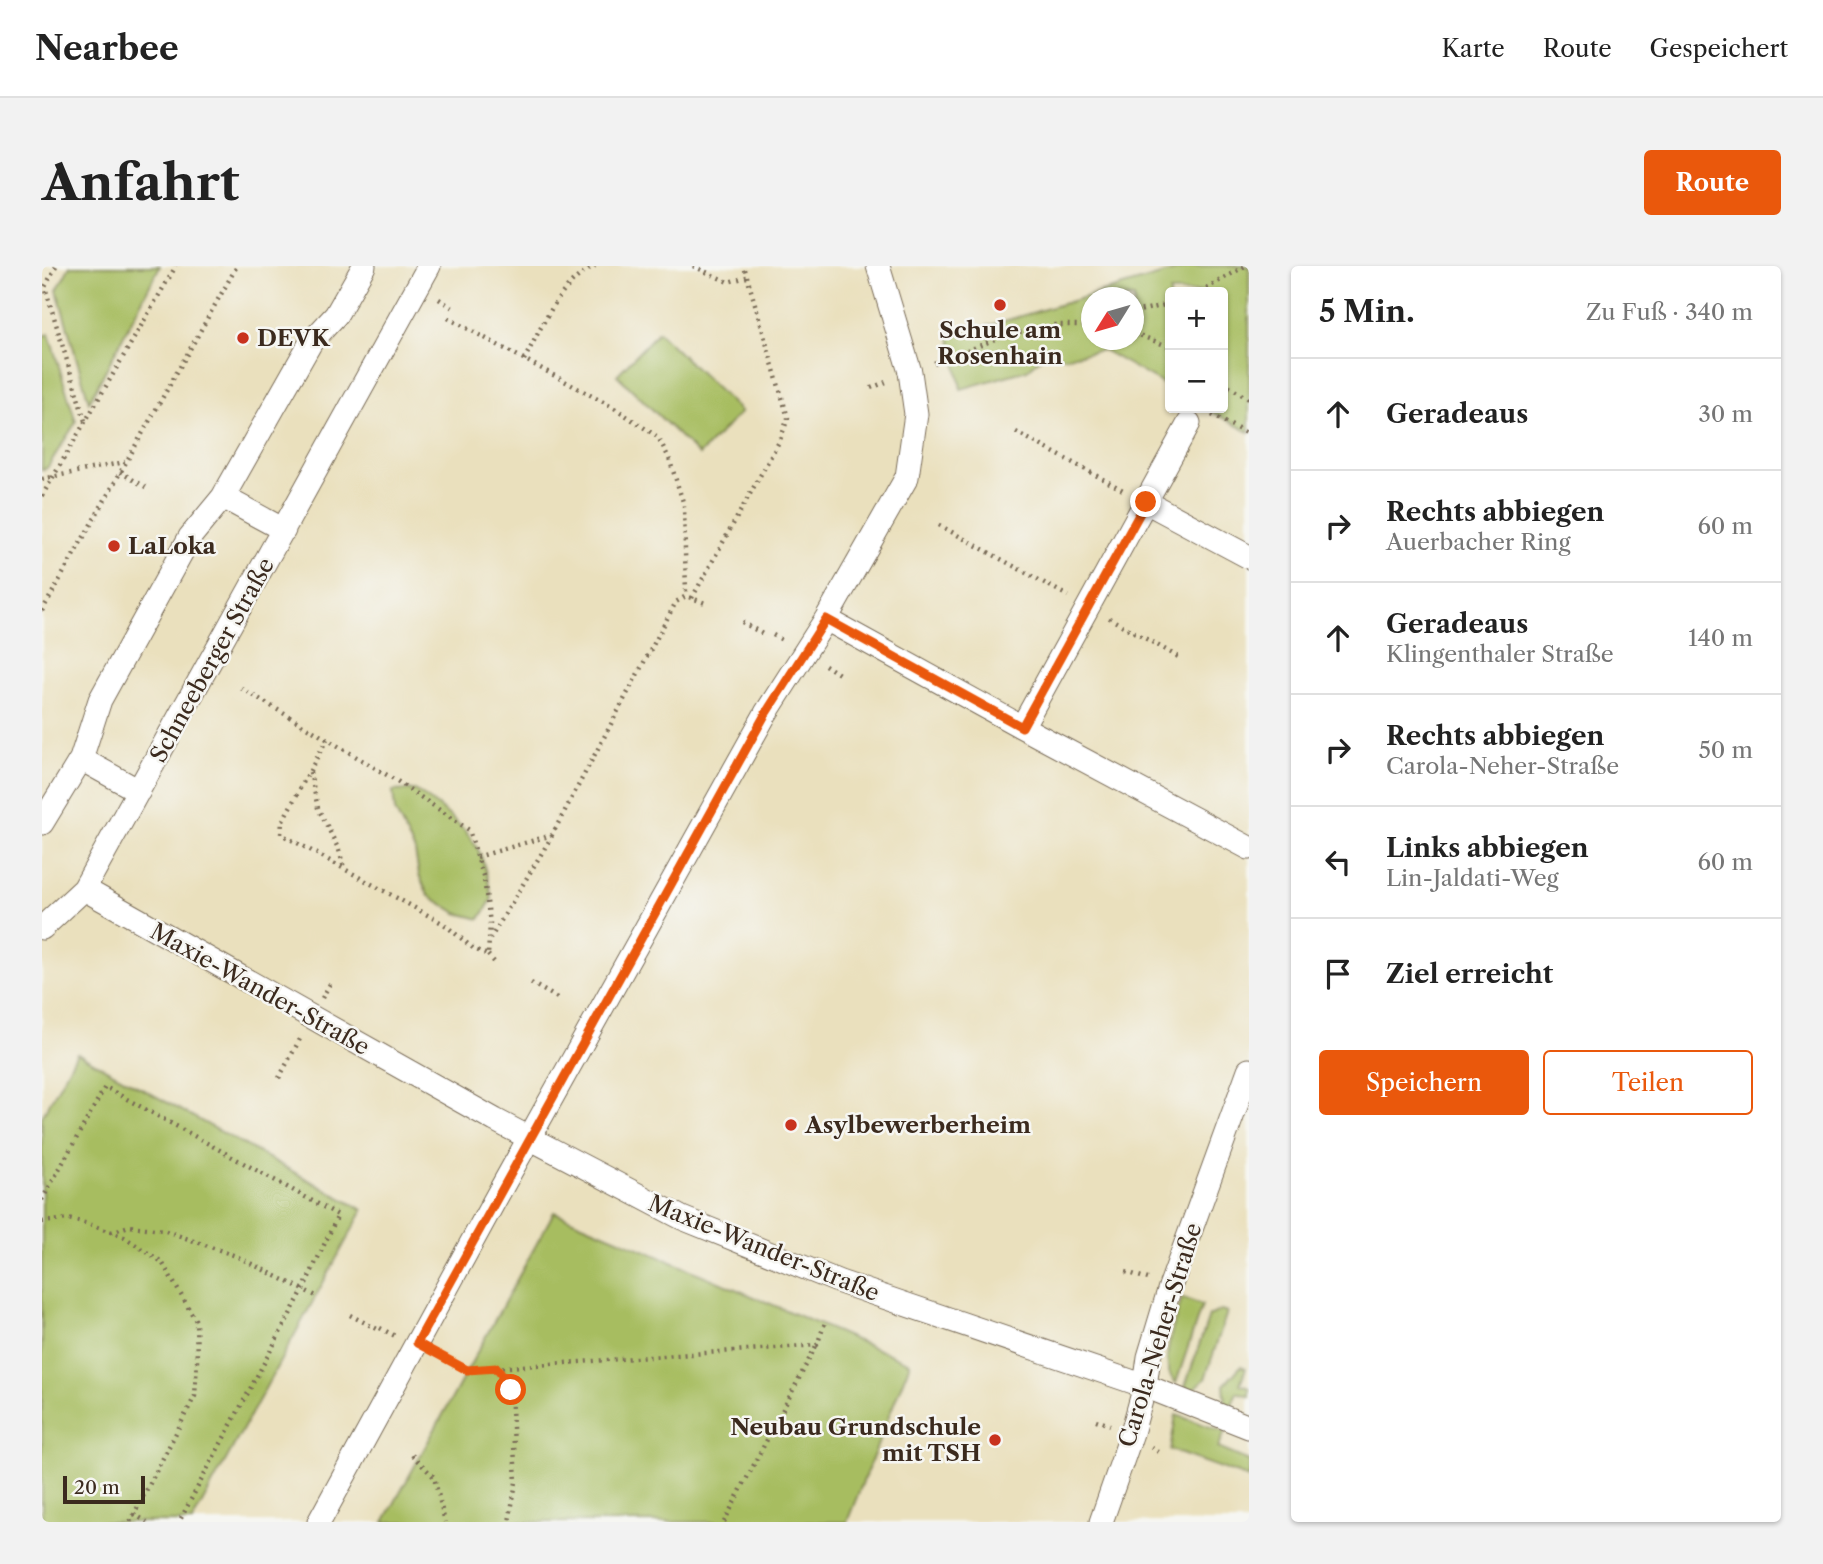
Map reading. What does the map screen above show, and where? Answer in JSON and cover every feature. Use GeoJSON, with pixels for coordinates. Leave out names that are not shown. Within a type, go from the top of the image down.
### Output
{"type":"FeatureCollection","features":[{"type":"Feature","properties":{"kind":"street"},"geometry":{"type":"LineString","coordinates":[[42,822],[81,759],[100,700],[190,537],[223,497],[311,342],[336,315],[364,266]]}},
{"type":"Feature","properties":{"kind":"street"},"geometry":{"type":"LineString","coordinates":[[319,1522],[766,713],[826,619],[907,477],[916,414],[910,372],[878,266]]}},
{"type":"Feature","properties":{"kind":"street","name":"Schneeberger Straße"},"geometry":{"type":"LineString","coordinates":[[42,928],[84,889],[427,267]]}},
{"type":"Feature","properties":{"kind":"street"},"geometry":{"type":"LineString","coordinates":[[1022,727],[1189,423]]}},
{"type":"Feature","properties":{"kind":"street","name":"Schneeberger Straße"},"geometry":{"type":"LineString","coordinates":[[223,497],[284,530]]}},
{"type":"Feature","properties":{"kind":"street"},"geometry":{"type":"LineString","coordinates":[[1146,502],[1249,557]]}},
{"type":"Feature","properties":{"kind":"street"},"geometry":{"type":"LineString","coordinates":[[826,619],[1249,848]]}},
{"type":"Feature","properties":{"kind":"street"},"geometry":{"type":"LineString","coordinates":[[81,759],[139,791]]}},
{"type":"Feature","properties":{"kind":"street","name":"Maxie-Wander-Straße"},"geometry":{"type":"LineString","coordinates":[[84,889],[530,1139],[682,1219],[840,1282],[1145,1386],[1249,1427]]}},
{"type":"Feature","properties":{"kind":"street","name":"Carola-Neher-Straße"},"geometry":{"type":"LineString","coordinates":[[1101,1522],[1132,1433],[1145,1386],[1149,1357],[1170,1287],[1249,1070]]}},
{"type":"Feature","properties":{"kind":"path"},"geometry":{"type":"LineString","coordinates":[[56,266],[43,286],[85,423]]}},
{"type":"Feature","properties":{"kind":"path"},"geometry":{"type":"LineString","coordinates":[[42,496],[176,266]]}},
{"type":"Feature","properties":{"kind":"path"},"geometry":{"type":"LineString","coordinates":[[42,611],[237,266]]}},
{"type":"Feature","properties":{"kind":"path"},"geometry":{"type":"LineString","coordinates":[[524,359],[569,283],[580,273],[596,266]]}},
{"type":"Feature","properties":{"kind":"path"},"geometry":{"type":"LineString","coordinates":[[693,266],[728,282],[747,277]]}},
{"type":"Feature","properties":{"kind":"path"},"geometry":{"type":"LineString","coordinates":[[692,598],[780,440],[788,418],[744,266]]}},
{"type":"Feature","properties":{"kind":"path"},"geometry":{"type":"LineString","coordinates":[[1209,287],[1245,266]]}},
{"type":"Feature","properties":{"kind":"path"},"geometry":{"type":"LineString","coordinates":[[1144,310],[1165,305]]}},
{"type":"Feature","properties":{"kind":"path"},"geometry":{"type":"LineString","coordinates":[[448,318],[616,409],[658,437],[669,458],[684,505],[686,596]]}},
{"type":"Feature","properties":{"kind":"path"},"geometry":{"type":"LineString","coordinates":[[947,358],[1002,335],[1054,325],[1081,325]]}},
{"type":"Feature","properties":{"kind":"path"},"geometry":{"type":"LineString","coordinates":[[1144,337],[1165,345]]}},
{"type":"Feature","properties":{"kind":"path"},"geometry":{"type":"LineString","coordinates":[[1228,386],[1249,399]]}},
{"type":"Feature","properties":{"kind":"path"},"geometry":{"type":"LineString","coordinates":[[1189,423],[1209,414],[1249,435]]}},
{"type":"Feature","properties":{"kind":"path"},"geometry":{"type":"LineString","coordinates":[[1016,432],[1146,502]]}},
{"type":"Feature","properties":{"kind":"path"},"geometry":{"type":"LineString","coordinates":[[42,479],[126,462]]}},
{"type":"Feature","properties":{"kind":"path"},"geometry":{"type":"LineString","coordinates":[[120,472],[149,489]]}},
{"type":"Feature","properties":{"kind":"path"},"geometry":{"type":"LineString","coordinates":[[939,525],[1182,659]]}},
{"type":"Feature","properties":{"kind":"path"},"geometry":{"type":"LineString","coordinates":[[489,940],[552,835],[676,602],[686,596],[708,604]]}},
{"type":"Feature","properties":{"kind":"path"},"geometry":{"type":"LineString","coordinates":[[742,622],[766,636]]}},
{"type":"Feature","properties":{"kind":"path"},"geometry":{"type":"LineString","coordinates":[[241,688],[397,781],[469,830],[484,879],[490,923],[488,955]]}},
{"type":"Feature","properties":{"kind":"path"},"geometry":{"type":"LineString","coordinates":[[327,739],[282,822],[281,834],[444,924],[474,950],[488,955],[497,965]]}},
{"type":"Feature","properties":{"kind":"path"},"geometry":{"type":"LineString","coordinates":[[310,772],[318,808],[339,850],[344,869]]}},
{"type":"Feature","properties":{"kind":"path"},"geometry":{"type":"LineString","coordinates":[[477,856],[552,835]]}},
{"type":"Feature","properties":{"kind":"path"},"geometry":{"type":"LineString","coordinates":[[326,992],[331,982]]}},
{"type":"Feature","properties":{"kind":"path"},"geometry":{"type":"LineString","coordinates":[[531,983],[559,999]]}},
{"type":"Feature","properties":{"kind":"path"},"geometry":{"type":"LineString","coordinates":[[42,1200],[105,1087],[338,1216],[303,1290],[179,1522]]}},
{"type":"Feature","properties":{"kind":"path"},"geometry":{"type":"LineString","coordinates":[[42,1222],[68,1219],[124,1237],[162,1262],[196,1321],[195,1395],[130,1522]]}},
{"type":"Feature","properties":{"kind":"path"},"geometry":{"type":"LineString","coordinates":[[111,1232],[130,1226],[163,1230],[236,1256],[316,1296]]}},
{"type":"Feature","properties":{"kind":"path"},"geometry":{"type":"LineString","coordinates":[[350,1315],[379,1330]]}},
{"type":"Feature","properties":{"kind":"path"},"geometry":{"type":"LineString","coordinates":[[724,1522],[817,1345],[826,1320]]}},
{"type":"Feature","properties":{"kind":"path"},"geometry":{"type":"LineString","coordinates":[[417,1343],[467,1370],[817,1345]]}},
{"type":"Feature","properties":{"kind":"path"},"geometry":{"type":"LineString","coordinates":[[497,1368],[511,1390],[516,1482],[509,1522]]}},
{"type":"Feature","properties":{"kind":"path"},"geometry":{"type":"LineString","coordinates":[[412,1455],[434,1477],[445,1522]]}},
{"type":"Feature","properties":{"kind":"path"},"geometry":{"type":"LineString","coordinates":[[134,1514],[147,1522]]}},
{"type":"Feature","properties":{"kind":"green space"},"geometry":{"type":"Polygon","coordinates":[[[70,266],[160,266],[89,402],[57,290],[70,266]]]}},
{"type":"Feature","properties":{"kind":"green space"},"geometry":{"type":"Polygon","coordinates":[[[1191,266],[1249,266],[1249,432],[1214,413],[1228,413],[1228,287],[1165,287],[1165,385],[1103,350],[1144,350],[1144,287],[1120,287],[1191,266]]]}},
{"type":"Feature","properties":{"kind":"green space"},"geometry":{"type":"Polygon","coordinates":[[[1081,298],[1081,350],[1103,350],[1064,357],[1050,350],[1027,370],[961,389],[950,337],[1081,298]]]}},
{"type":"Feature","properties":{"kind":"green space"},"geometry":{"type":"Polygon","coordinates":[[[658,332],[741,412],[699,455],[617,375],[658,332]]]}},
{"type":"Feature","properties":{"kind":"green space"},"geometry":{"type":"Polygon","coordinates":[[[49,334],[76,422],[47,468],[42,470],[42,336],[49,334]]]}},
{"type":"Feature","properties":{"kind":"green space"},"geometry":{"type":"Polygon","coordinates":[[[415,790],[443,810],[476,846],[492,899],[480,919],[457,913],[428,895],[419,875],[415,851],[395,811],[393,791],[415,790]]]}},
{"type":"Feature","properties":{"kind":"green space"},"geometry":{"type":"Polygon","coordinates":[[[77,1053],[363,1210],[192,1522],[42,1522],[42,1117],[77,1053]]]}},
{"type":"Feature","properties":{"kind":"green space"},"geometry":{"type":"Polygon","coordinates":[[[554,1212],[910,1363],[847,1522],[384,1522],[554,1212]]]}},
{"type":"Feature","properties":{"kind":"green space"},"geometry":{"type":"Polygon","coordinates":[[[1182,1298],[1202,1305],[1176,1383],[1170,1375],[1168,1354],[1182,1298]]]}},
{"type":"Feature","properties":{"kind":"green space"},"geometry":{"type":"Polygon","coordinates":[[[1221,1310],[1227,1312],[1205,1379],[1193,1390],[1185,1387],[1209,1316],[1221,1310]]]}},
{"type":"Feature","properties":{"kind":"green space"},"geometry":{"type":"Polygon","coordinates":[[[1241,1366],[1246,1368],[1240,1384],[1249,1387],[1249,1396],[1237,1392],[1231,1407],[1226,1405],[1224,1385],[1241,1366]]]}},
{"type":"Feature","properties":{"kind":"green space"},"geometry":{"type":"Polygon","coordinates":[[[1176,1415],[1225,1432],[1218,1448],[1249,1461],[1249,1478],[1170,1450],[1176,1415]]]}},
{"type":"Feature","properties":{"kind":"place","name":"Schule am Rosenhain"},"geometry":{"type":"Point","coordinates":[1000,305]}},
{"type":"Feature","properties":{"kind":"place","name":"DEVK"},"geometry":{"type":"Point","coordinates":[243,338]}},
{"type":"Feature","properties":{"kind":"place","name":"LaLoka"},"geometry":{"type":"Point","coordinates":[114,546]}},
{"type":"Feature","properties":{"kind":"place","name":"Asylbewerberheim"},"geometry":{"type":"Point","coordinates":[791,1125]}},
{"type":"Feature","properties":{"kind":"place","name":"Neubau Grundschule mit TSH"},"geometry":{"type":"Point","coordinates":[995,1440]}},
{"type":"Feature","properties":{"kind":"route"},"geometry":{"type":"LineString","coordinates":[[511,1390],[497,1368],[467,1370],[417,1343],[766,713],[826,619],[1022,727],[1146,502]]}}]}
